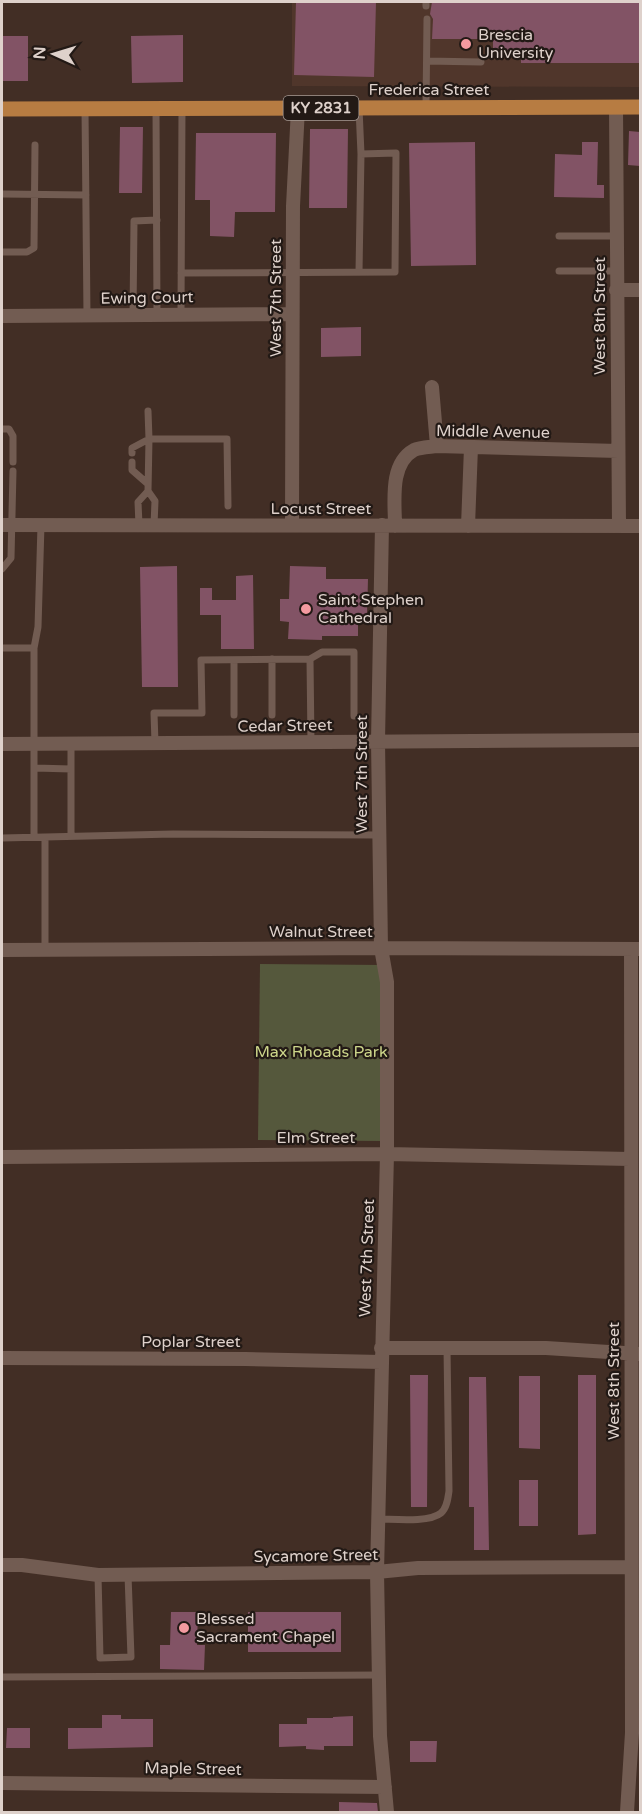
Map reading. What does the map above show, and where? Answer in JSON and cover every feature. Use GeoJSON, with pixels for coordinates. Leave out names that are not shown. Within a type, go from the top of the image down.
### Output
{"type":"FeatureCollection","features":[{"type":"Feature","properties":{"kind":"main road","name":"Frederica Street"},"geometry":{"type":"LineString","coordinates":[[2,109],[640,107]]}},
{"type":"Feature","properties":{"kind":"street","name":"West 8th Street"},"geometry":{"type":"LineString","coordinates":[[616,107],[619,526]]}},
{"type":"Feature","properties":{"kind":"street","name":"West 7th Street"},"geometry":{"type":"LineString","coordinates":[[292,525],[292,273],[298,108]]}},
{"type":"Feature","properties":{"kind":"street"},"geometry":{"type":"LineString","coordinates":[[616,290],[640,290]]}},
{"type":"Feature","properties":{"kind":"street","name":"Ewing Court"},"geometry":{"type":"LineString","coordinates":[[2,316],[292,314]]}},
{"type":"Feature","properties":{"kind":"street"},"geometry":{"type":"LineString","coordinates":[[432,387],[437,446]]}},
{"type":"Feature","properties":{"kind":"street","name":"Middle Avenue"},"geometry":{"type":"LineString","coordinates":[[389,526],[400,465],[416,449],[437,446],[618,451]]}},
{"type":"Feature","properties":{"kind":"street"},"geometry":{"type":"LineString","coordinates":[[468,526],[471,447]]}},
{"type":"Feature","properties":{"kind":"street","name":"Locust Street"},"geometry":{"type":"LineString","coordinates":[[7,525],[640,526]]}},
{"type":"Feature","properties":{"kind":"street","name":"West 7th Street"},"geometry":{"type":"LineString","coordinates":[[387,1812],[380,1736],[377,1572],[387,1154],[387,982],[381,948],[378,741],[389,526]]}},
{"type":"Feature","properties":{"kind":"street","name":"Cedar Street"},"geometry":{"type":"LineString","coordinates":[[2,744],[640,741]]}},
{"type":"Feature","properties":{"kind":"street","name":"West 8th Street"},"geometry":{"type":"LineString","coordinates":[[627,1812],[636,1733],[631,1567],[635,1354],[630,1159],[636,949]]}},
{"type":"Feature","properties":{"kind":"street","name":"Walnut Street"},"geometry":{"type":"LineString","coordinates":[[2,950],[636,949]]}},
{"type":"Feature","properties":{"kind":"street","name":"Elm Street"},"geometry":{"type":"LineString","coordinates":[[2,1156],[387,1154],[630,1159]]}},
{"type":"Feature","properties":{"kind":"street","name":"Poplar Street"},"geometry":{"type":"LineString","coordinates":[[2,1358],[245,1359],[381,1355],[447,1348],[546,1348],[635,1354]]}},
{"type":"Feature","properties":{"kind":"street","name":"Sycamore Street"},"geometry":{"type":"LineString","coordinates":[[2,1565],[22,1565],[98,1575],[377,1572],[418,1568],[631,1567]]}},
{"type":"Feature","properties":{"kind":"street","name":"Maple Street"},"geometry":{"type":"LineString","coordinates":[[2,1783],[385,1787]]}},
{"type":"Feature","properties":{"kind":"lane"},"geometry":{"type":"LineString","coordinates":[[426,19],[426,107]]}},
{"type":"Feature","properties":{"kind":"lane"},"geometry":{"type":"LineString","coordinates":[[427,61],[481,62]]}},
{"type":"Feature","properties":{"kind":"lane"},"geometry":{"type":"LineString","coordinates":[[156,108],[157,315]]}},
{"type":"Feature","properties":{"kind":"lane"},"geometry":{"type":"LineString","coordinates":[[181,314],[182,108]]}},
{"type":"Feature","properties":{"kind":"lane"},"geometry":{"type":"LineString","coordinates":[[359,108],[361,153],[359,272]]}},
{"type":"Feature","properties":{"kind":"lane"},"geometry":{"type":"LineString","coordinates":[[86,109],[87,316]]}},
{"type":"Feature","properties":{"kind":"lane"},"geometry":{"type":"LineString","coordinates":[[2,252],[27,252],[34,248],[35,145]]}},
{"type":"Feature","properties":{"kind":"lane"},"geometry":{"type":"LineString","coordinates":[[181,273],[395,272],[396,153],[361,153]]}},
{"type":"Feature","properties":{"kind":"lane"},"geometry":{"type":"LineString","coordinates":[[3,194],[86,195]]}},
{"type":"Feature","properties":{"kind":"lane"},"geometry":{"type":"LineString","coordinates":[[133,315],[134,221],[157,220]]}},
{"type":"Feature","properties":{"kind":"lane"},"geometry":{"type":"LineString","coordinates":[[559,236],[616,237]]}},
{"type":"Feature","properties":{"kind":"lane"},"geometry":{"type":"LineString","coordinates":[[560,271],[616,271]]}},
{"type":"Feature","properties":{"kind":"lane"},"geometry":{"type":"LineString","coordinates":[[139,525],[138,502],[148,487],[148,411]]}},
{"type":"Feature","properties":{"kind":"lane"},"geometry":{"type":"LineString","coordinates":[[2,429],[9,429],[14,436],[13,462]]}},
{"type":"Feature","properties":{"kind":"lane"},"geometry":{"type":"LineString","coordinates":[[132,453],[132,448],[148,439],[227,438],[228,506]]}},
{"type":"Feature","properties":{"kind":"lane"},"geometry":{"type":"LineString","coordinates":[[132,462],[132,470],[148,487],[155,501],[154,525]]}},
{"type":"Feature","properties":{"kind":"lane"},"geometry":{"type":"LineString","coordinates":[[2,569],[11,558],[7,525],[13,471]]}},
{"type":"Feature","properties":{"kind":"lane"},"geometry":{"type":"LineString","coordinates":[[34,837],[34,648],[38,627],[41,525]]}},
{"type":"Feature","properties":{"kind":"lane"},"geometry":{"type":"LineString","coordinates":[[2,648],[34,648]]}},
{"type":"Feature","properties":{"kind":"lane"},"geometry":{"type":"LineString","coordinates":[[155,743],[154,713],[202,713],[201,660],[310,659],[322,652],[354,652],[354,716]]}},
{"type":"Feature","properties":{"kind":"lane"},"geometry":{"type":"LineString","coordinates":[[272,659],[272,715]]}},
{"type":"Feature","properties":{"kind":"lane"},"geometry":{"type":"LineString","coordinates":[[310,659],[311,743]]}},
{"type":"Feature","properties":{"kind":"lane"},"geometry":{"type":"LineString","coordinates":[[234,660],[234,715]]}},
{"type":"Feature","properties":{"kind":"lane"},"geometry":{"type":"LineString","coordinates":[[71,744],[71,836]]}},
{"type":"Feature","properties":{"kind":"lane"},"geometry":{"type":"LineString","coordinates":[[35,768],[71,769]]}},
{"type":"Feature","properties":{"kind":"lane"},"geometry":{"type":"LineString","coordinates":[[2,838],[173,834],[379,835]]}},
{"type":"Feature","properties":{"kind":"lane"},"geometry":{"type":"LineString","coordinates":[[45,837],[45,949]]}},
{"type":"Feature","properties":{"kind":"lane"},"geometry":{"type":"LineString","coordinates":[[378,1518],[432,1518],[441,1514],[446,1507],[449,1491],[447,1348]]}},
{"type":"Feature","properties":{"kind":"lane"},"geometry":{"type":"LineString","coordinates":[[98,1575],[100,1658],[130,1657],[128,1575]]}},
{"type":"Feature","properties":{"kind":"lane"},"geometry":{"type":"LineString","coordinates":[[2,1677],[379,1675]]}},
{"type":"Feature","properties":{"kind":"shaded area","name":"Brescia University"},"geometry":{"type":"Polygon","coordinates":[[[292,2],[640,2],[640,87],[292,86],[292,2]]]}},
{"type":"Feature","properties":{"kind":"green space","name":"Max Rhoads Park"},"geometry":{"type":"Polygon","coordinates":[[[260,964],[384,965],[382,1141],[258,1140],[260,964]]]}},
{"type":"Feature","properties":{"kind":"building"},"geometry":{"type":"Polygon","coordinates":[[[296,2],[376,2],[374,77],[294,75],[296,2]]]}},
{"type":"Feature","properties":{"kind":"building"},"geometry":{"type":"Polygon","coordinates":[[[432,2],[640,2],[640,63],[521,63],[521,52],[493,52],[493,39],[432,39],[433,19],[430,14],[432,2]]]}},
{"type":"Feature","properties":{"kind":"building"},"geometry":{"type":"Polygon","coordinates":[[[183,35],[183,82],[132,83],[131,36],[183,35]]]}},
{"type":"Feature","properties":{"kind":"building"},"geometry":{"type":"Polygon","coordinates":[[[2,36],[28,36],[28,81],[2,81],[2,36]]]}},
{"type":"Feature","properties":{"kind":"building"},"geometry":{"type":"Polygon","coordinates":[[[120,127],[143,127],[142,193],[119,193],[120,127]]]}},
{"type":"Feature","properties":{"kind":"building"},"geometry":{"type":"Polygon","coordinates":[[[310,129],[348,129],[347,208],[309,208],[310,129]]]}},
{"type":"Feature","properties":{"kind":"building"},"geometry":{"type":"Polygon","coordinates":[[[629,131],[640,132],[640,166],[628,165],[629,131]]]}},
{"type":"Feature","properties":{"kind":"building"},"geometry":{"type":"Polygon","coordinates":[[[196,133],[276,133],[275,212],[235,212],[234,237],[210,236],[210,200],[195,200],[196,133]]]}},
{"type":"Feature","properties":{"kind":"building"},"geometry":{"type":"Polygon","coordinates":[[[475,142],[476,265],[411,266],[409,143],[475,142]]]}},
{"type":"Feature","properties":{"kind":"building"},"geometry":{"type":"Polygon","coordinates":[[[582,142],[598,142],[597,185],[604,185],[604,198],[554,197],[555,154],[582,155],[582,142]]]}},
{"type":"Feature","properties":{"kind":"building"},"geometry":{"type":"Polygon","coordinates":[[[361,327],[361,356],[321,357],[321,328],[361,327]]]}},
{"type":"Feature","properties":{"kind":"building"},"geometry":{"type":"Polygon","coordinates":[[[177,566],[178,687],[142,687],[140,567],[177,566]]]}},
{"type":"Feature","properties":{"kind":"building"},"geometry":{"type":"Polygon","coordinates":[[[290,566],[326,567],[326,579],[368,579],[367,616],[358,616],[358,636],[322,636],[322,640],[288,639],[289,622],[280,621],[280,599],[289,599],[290,566]]]}},
{"type":"Feature","properties":{"kind":"building"},"geometry":{"type":"Polygon","coordinates":[[[253,575],[254,649],[221,649],[221,615],[200,615],[200,588],[212,588],[212,600],[236,600],[236,576],[253,575]]]}},
{"type":"Feature","properties":{"kind":"building"},"geometry":{"type":"Polygon","coordinates":[[[410,1375],[428,1375],[427,1507],[411,1507],[410,1375]]]}},
{"type":"Feature","properties":{"kind":"building"},"geometry":{"type":"Polygon","coordinates":[[[578,1375],[596,1375],[596,1534],[578,1535],[578,1375]]]}},
{"type":"Feature","properties":{"kind":"building"},"geometry":{"type":"Polygon","coordinates":[[[519,1376],[540,1376],[540,1449],[519,1448],[519,1376]]]}},
{"type":"Feature","properties":{"kind":"building"},"geometry":{"type":"Polygon","coordinates":[[[469,1377],[486,1377],[489,1550],[474,1550],[474,1507],[469,1507],[469,1377]]]}},
{"type":"Feature","properties":{"kind":"building"},"geometry":{"type":"Polygon","coordinates":[[[519,1480],[538,1480],[538,1526],[519,1526],[519,1480]]]}},
{"type":"Feature","properties":{"kind":"building","name":"Blessed Sacrament Chapel"},"geometry":{"type":"Polygon","coordinates":[[[171,1612],[198,1612],[197,1645],[205,1645],[204,1670],[160,1669],[160,1645],[170,1645],[171,1612]]]}},
{"type":"Feature","properties":{"kind":"building"},"geometry":{"type":"Polygon","coordinates":[[[248,1612],[341,1612],[341,1652],[248,1652],[248,1612]]]}},
{"type":"Feature","properties":{"kind":"building"},"geometry":{"type":"Polygon","coordinates":[[[102,1715],[121,1715],[121,1719],[153,1719],[153,1747],[68,1749],[68,1728],[102,1728],[102,1715]]]}},
{"type":"Feature","properties":{"kind":"building"},"geometry":{"type":"Polygon","coordinates":[[[353,1716],[353,1746],[324,1746],[324,1750],[306,1749],[306,1746],[279,1747],[279,1724],[307,1724],[307,1718],[353,1716]]]}},
{"type":"Feature","properties":{"kind":"building"},"geometry":{"type":"Polygon","coordinates":[[[7,1728],[30,1728],[30,1748],[6,1748],[7,1728]]]}},
{"type":"Feature","properties":{"kind":"building"},"geometry":{"type":"Polygon","coordinates":[[[410,1741],[437,1741],[436,1762],[410,1762],[410,1741]]]}},
{"type":"Feature","properties":{"kind":"building"},"geometry":{"type":"Polygon","coordinates":[[[339,1802],[377,1803],[378,1812],[339,1812],[339,1802]]]}},
{"type":"Feature","properties":{"kind":"place","name":"Brescia University"},"geometry":{"type":"Point","coordinates":[466,44]}},
{"type":"Feature","properties":{"kind":"place","name":"Saint Stephen Cathedral"},"geometry":{"type":"Point","coordinates":[306,609]}},
{"type":"Feature","properties":{"kind":"place","name":"Blessed Sacrament Chapel"},"geometry":{"type":"Point","coordinates":[184,1628]}}]}
